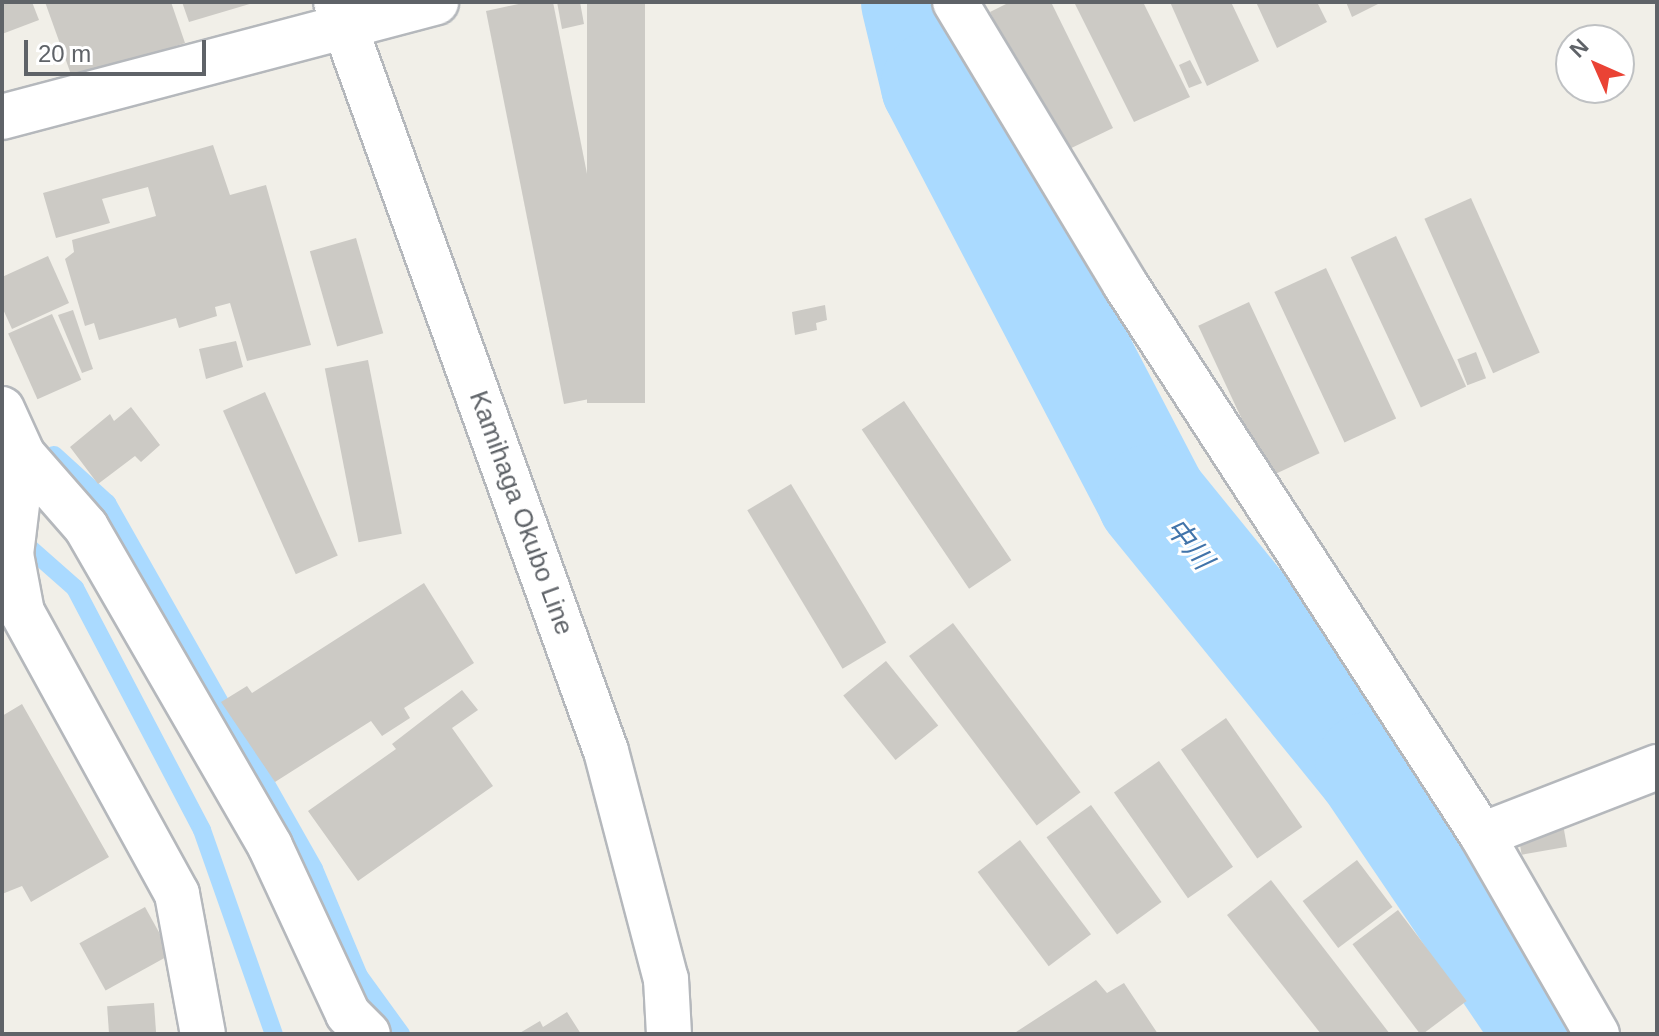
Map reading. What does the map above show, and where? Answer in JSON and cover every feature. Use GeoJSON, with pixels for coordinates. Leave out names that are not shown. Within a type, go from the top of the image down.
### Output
{"type":"FeatureCollection","features":[{"type":"Feature","properties":{"kind":"street"},"geometry":{"type":"LineString","coordinates":[[2,117],[342,16],[436,2]]}},
{"type":"Feature","properties":{"kind":"street"},"geometry":{"type":"LineString","coordinates":[[955,2],[1125,284],[1482,835],[1597,1034]]}},
{"type":"Feature","properties":{"kind":"street","name":"Kamihaga Okubo Line"},"geometry":{"type":"LineString","coordinates":[[342,16],[606,751],[666,979],[669,1034]]}},
{"type":"Feature","properties":{"kind":"street"},"geometry":{"type":"LineString","coordinates":[[2,409],[22,468],[11,554],[22,612],[177,894],[203,1034]]}},
{"type":"Feature","properties":{"kind":"street"},"geometry":{"type":"LineString","coordinates":[[22,468],[86,527],[270,846],[348,1014],[368,1034]]}},
{"type":"Feature","properties":{"kind":"street"},"geometry":{"type":"LineString","coordinates":[[1482,835],[1657,767]]}},
{"type":"Feature","properties":{"kind":"building"},"geometry":{"type":"Polygon","coordinates":[[[2,2],[32,2],[39,20],[2,34],[2,2]]]}},
{"type":"Feature","properties":{"kind":"building"},"geometry":{"type":"Polygon","coordinates":[[[45,2],[171,2],[185,43],[73,80],[45,2]]]}},
{"type":"Feature","properties":{"kind":"building"},"geometry":{"type":"Polygon","coordinates":[[[182,2],[253,2],[253,3],[189,22],[182,2]]]}},
{"type":"Feature","properties":{"kind":"building"},"geometry":{"type":"Polygon","coordinates":[[[528,2],[553,2],[630,391],[564,404],[486,11],[528,2]]]}},
{"type":"Feature","properties":{"kind":"building"},"geometry":{"type":"Polygon","coordinates":[[[557,2],[580,2],[584,24],[562,29],[557,2]]]}},
{"type":"Feature","properties":{"kind":"building"},"geometry":{"type":"Polygon","coordinates":[[[587,2],[645,2],[645,403],[587,403],[587,2]]]}},
{"type":"Feature","properties":{"kind":"building"},"geometry":{"type":"Polygon","coordinates":[[[1010,2],[1051,2],[1113,128],[1061,153],[990,12],[1010,2]]]}},
{"type":"Feature","properties":{"kind":"building"},"geometry":{"type":"Polygon","coordinates":[[[1074,2],[1143,2],[1190,97],[1134,122],[1074,2]]]}},
{"type":"Feature","properties":{"kind":"building"},"geometry":{"type":"Polygon","coordinates":[[[1170,2],[1231,2],[1259,61],[1207,86],[1170,2]]]}},
{"type":"Feature","properties":{"kind":"building"},"geometry":{"type":"Polygon","coordinates":[[[1256,2],[1317,2],[1327,22],[1277,48],[1256,2]]]}},
{"type":"Feature","properties":{"kind":"building"},"geometry":{"type":"Polygon","coordinates":[[[1346,2],[1382,2],[1352,17],[1346,2]]]}},
{"type":"Feature","properties":{"kind":"building"},"geometry":{"type":"Polygon","coordinates":[[[1190,60],[1202,83],[1189,88],[1179,65],[1190,60]]]}},
{"type":"Feature","properties":{"kind":"building"},"geometry":{"type":"Polygon","coordinates":[[[213,145],[230,195],[266,185],[311,345],[247,361],[230,303],[215,307],[217,316],[179,328],[176,318],[99,340],[94,323],[85,326],[65,259],[74,252],[72,240],[156,216],[148,187],[102,199],[110,223],[56,238],[43,193],[213,145]]]}},
{"type":"Feature","properties":{"kind":"building"},"geometry":{"type":"Polygon","coordinates":[[[1471,198],[1540,352],[1493,373],[1424,219],[1471,198]]]}},
{"type":"Feature","properties":{"kind":"building"},"geometry":{"type":"Polygon","coordinates":[[[1396,236],[1466,386],[1421,408],[1351,257],[1396,236]]]}},
{"type":"Feature","properties":{"kind":"building"},"geometry":{"type":"Polygon","coordinates":[[[356,238],[383,333],[337,346],[310,251],[356,238]]]}},
{"type":"Feature","properties":{"kind":"building"},"geometry":{"type":"Polygon","coordinates":[[[48,256],[69,303],[12,329],[2,307],[2,277],[48,256]]]}},
{"type":"Feature","properties":{"kind":"building"},"geometry":{"type":"Polygon","coordinates":[[[1326,268],[1396,418],[1344,443],[1274,292],[1326,268]]]}},
{"type":"Feature","properties":{"kind":"building"},"geometry":{"type":"Polygon","coordinates":[[[1249,302],[1320,453],[1269,477],[1198,326],[1249,302]]]}},
{"type":"Feature","properties":{"kind":"building"},"geometry":{"type":"Polygon","coordinates":[[[825,305],[827,320],[816,323],[817,330],[795,335],[792,312],[825,305]]]}},
{"type":"Feature","properties":{"kind":"building"},"geometry":{"type":"Polygon","coordinates":[[[73,310],[93,369],[82,373],[58,315],[73,310]]]}},
{"type":"Feature","properties":{"kind":"building"},"geometry":{"type":"Polygon","coordinates":[[[52,314],[81,380],[37,399],[8,334],[52,314]]]}},
{"type":"Feature","properties":{"kind":"building"},"geometry":{"type":"Polygon","coordinates":[[[236,341],[243,367],[206,379],[199,349],[236,341]]]}},
{"type":"Feature","properties":{"kind":"building"},"geometry":{"type":"Polygon","coordinates":[[[1476,352],[1486,378],[1467,385],[1457,359],[1476,352]]]}},
{"type":"Feature","properties":{"kind":"building"},"geometry":{"type":"Polygon","coordinates":[[[368,360],[402,534],[359,542],[325,368],[368,360]]]}},
{"type":"Feature","properties":{"kind":"building"},"geometry":{"type":"Polygon","coordinates":[[[265,392],[338,556],[296,574],[223,411],[265,392]]]}},
{"type":"Feature","properties":{"kind":"building"},"geometry":{"type":"Polygon","coordinates":[[[904,401],[1011,560],[969,589],[862,430],[904,401]]]}},
{"type":"Feature","properties":{"kind":"building"},"geometry":{"type":"Polygon","coordinates":[[[131,407],[160,445],[141,462],[135,456],[98,484],[70,447],[110,414],[114,421],[131,407]]]}},
{"type":"Feature","properties":{"kind":"building"},"geometry":{"type":"Polygon","coordinates":[[[791,484],[886,643],[843,669],[747,510],[791,484]]]}},
{"type":"Feature","properties":{"kind":"building"},"geometry":{"type":"Polygon","coordinates":[[[424,583],[474,663],[404,708],[410,718],[382,736],[371,721],[275,782],[221,702],[247,686],[252,693],[424,583]]]}},
{"type":"Feature","properties":{"kind":"building"},"geometry":{"type":"Polygon","coordinates":[[[953,623],[1081,792],[1037,825],[909,656],[953,623]]]}},
{"type":"Feature","properties":{"kind":"building"},"geometry":{"type":"Polygon","coordinates":[[[886,661],[938,726],[895,760],[843,696],[886,661]]]}},
{"type":"Feature","properties":{"kind":"building"},"geometry":{"type":"Polygon","coordinates":[[[462,690],[478,710],[452,728],[493,786],[358,881],[308,811],[396,749],[392,744],[462,690]]]}},
{"type":"Feature","properties":{"kind":"building"},"geometry":{"type":"Polygon","coordinates":[[[22,704],[109,857],[31,902],[22,886],[2,894],[2,716],[22,704]]]}},
{"type":"Feature","properties":{"kind":"building"},"geometry":{"type":"Polygon","coordinates":[[[1226,718],[1302,827],[1257,858],[1181,750],[1226,718]]]}},
{"type":"Feature","properties":{"kind":"building"},"geometry":{"type":"Polygon","coordinates":[[[1159,761],[1233,867],[1188,898],[1114,793],[1159,761]]]}},
{"type":"Feature","properties":{"kind":"building"},"geometry":{"type":"Polygon","coordinates":[[[1091,805],[1162,902],[1117,934],[1047,837],[1091,805]]]}},
{"type":"Feature","properties":{"kind":"building"},"geometry":{"type":"Polygon","coordinates":[[[1563,824],[1567,847],[1522,855],[1518,832],[1563,824]]]}},
{"type":"Feature","properties":{"kind":"building"},"geometry":{"type":"Polygon","coordinates":[[[1020,840],[1091,934],[1049,966],[978,872],[1020,840]]]}},
{"type":"Feature","properties":{"kind":"building"},"geometry":{"type":"Polygon","coordinates":[[[1357,860],[1393,907],[1338,948],[1303,901],[1357,860]]]}},
{"type":"Feature","properties":{"kind":"building"},"geometry":{"type":"Polygon","coordinates":[[[1271,880],[1390,1034],[1321,1034],[1227,915],[1271,880]]]}},
{"type":"Feature","properties":{"kind":"building"},"geometry":{"type":"Polygon","coordinates":[[[145,907],[171,954],[106,991],[79,943],[145,907]]]}},
{"type":"Feature","properties":{"kind":"building"},"geometry":{"type":"Polygon","coordinates":[[[1398,910],[1467,1001],[1420,1034],[1352,944],[1398,910]]]}},
{"type":"Feature","properties":{"kind":"building"},"geometry":{"type":"Polygon","coordinates":[[[1096,980],[1107,993],[1124,983],[1158,1034],[1013,1034],[1096,980]]]}},
{"type":"Feature","properties":{"kind":"building"},"geometry":{"type":"Polygon","coordinates":[[[154,1003],[156,1034],[109,1034],[107,1006],[154,1003]]]}},
{"type":"Feature","properties":{"kind":"building"},"geometry":{"type":"Polygon","coordinates":[[[567,1012],[581,1034],[518,1034],[540,1021],[543,1027],[567,1012]]]}},
{"type":"Feature","properties":{"kind":"waterway","name":"中川"},"geometry":{"type":"LineString","coordinates":[[916,2],[936,85],[1152,499],[1370,767],[1551,1034]]}},
{"type":"Feature","properties":{"kind":"waterway"},"geometry":{"type":"LineString","coordinates":[[54,455],[107,503],[314,869],[359,976],[401,1034]]}},
{"type":"Feature","properties":{"kind":"waterway"},"geometry":{"type":"LineString","coordinates":[[16,536],[75,588],[202,830],[274,1034]]}}]}
